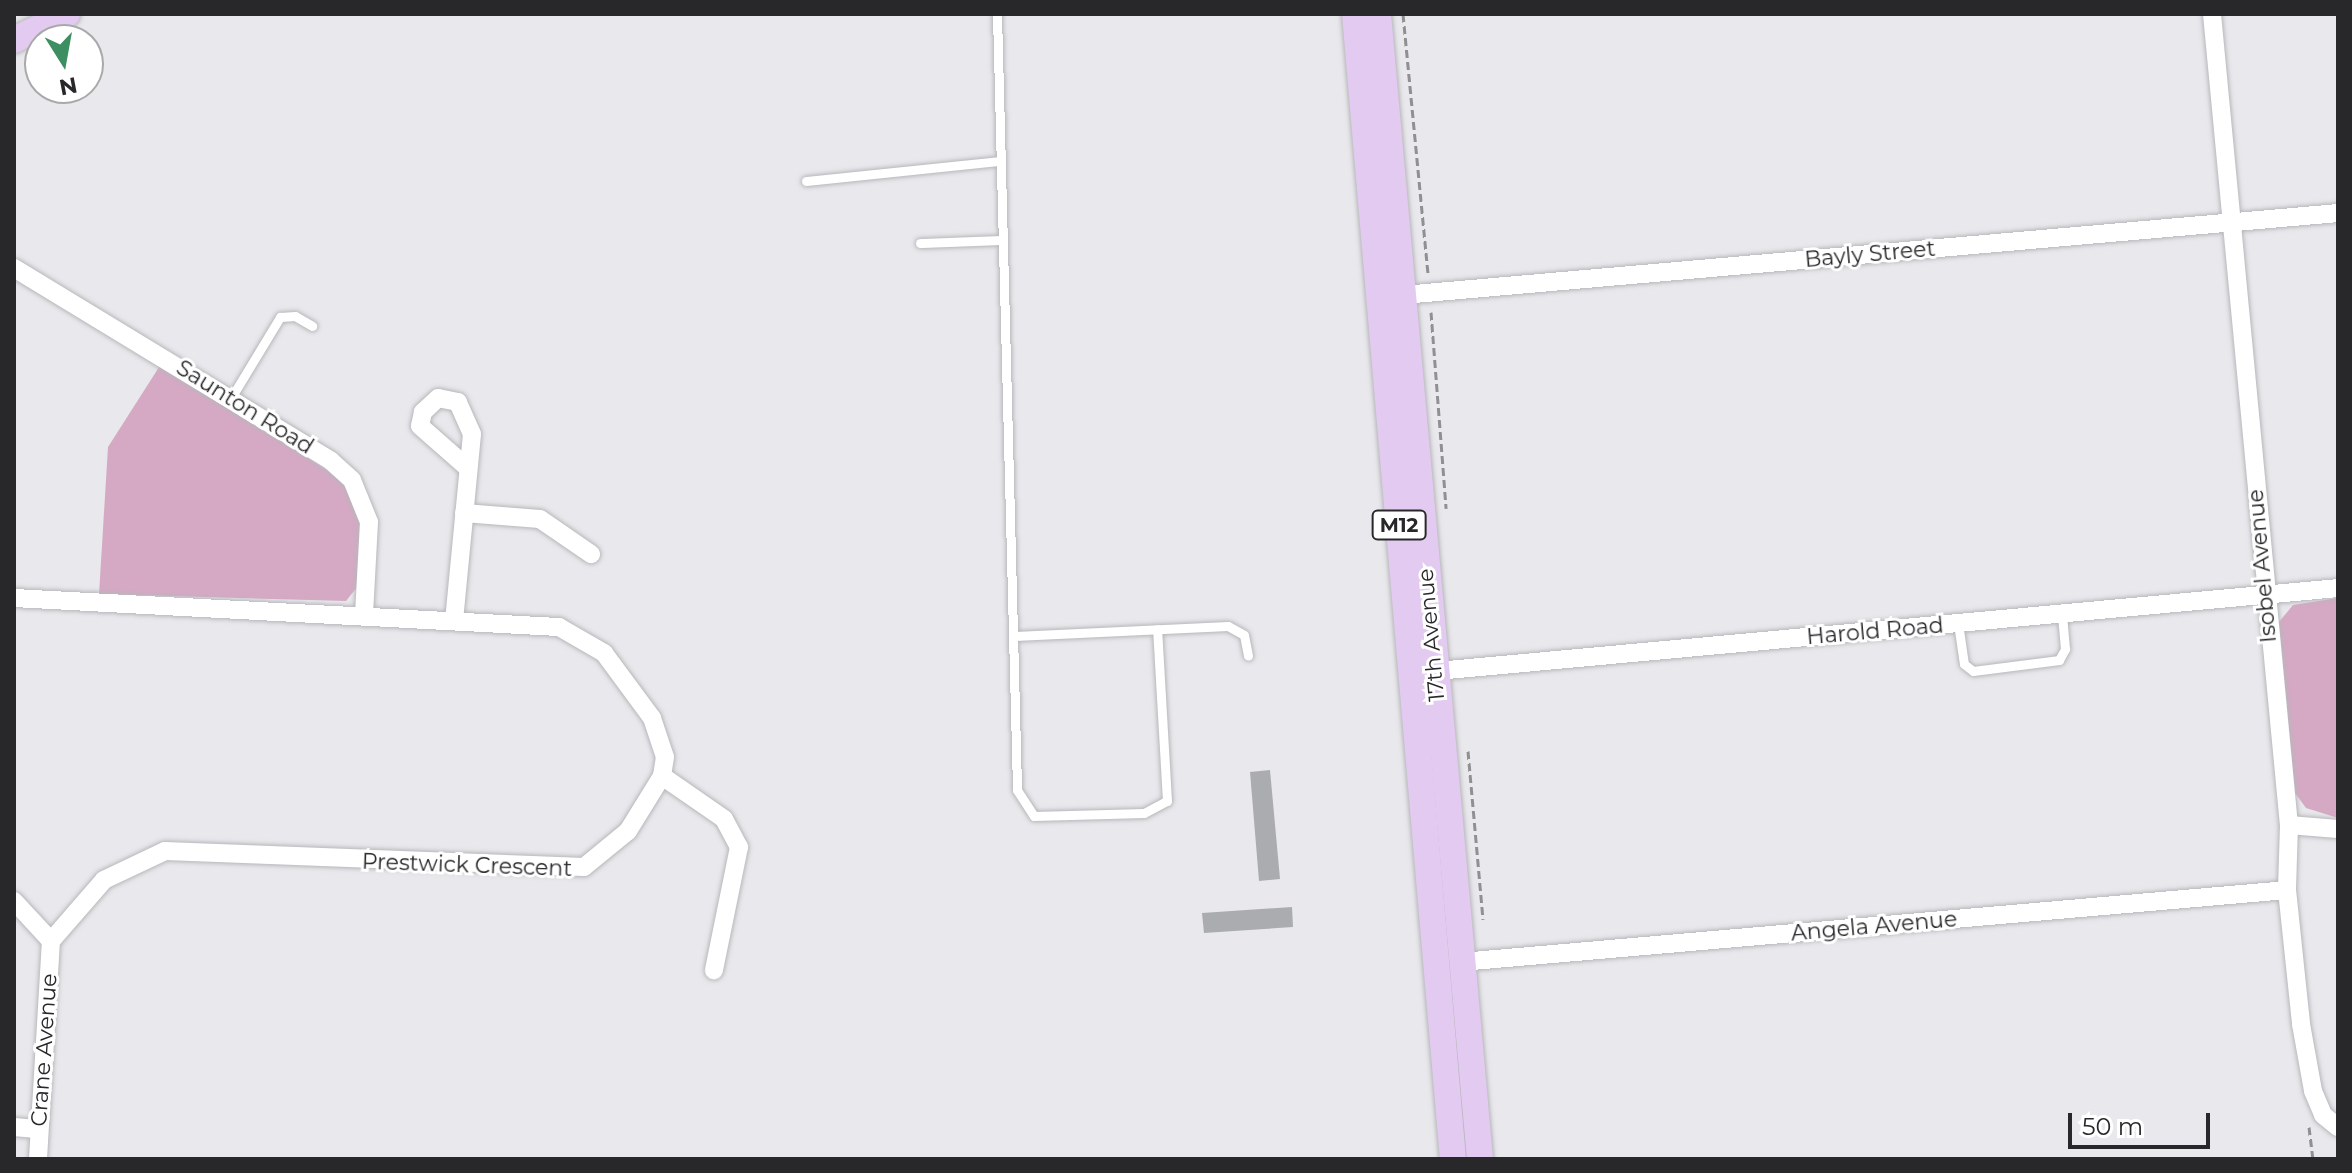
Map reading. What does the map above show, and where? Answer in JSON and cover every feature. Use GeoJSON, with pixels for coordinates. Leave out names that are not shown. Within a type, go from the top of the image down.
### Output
{"type":"FeatureCollection","features":[{"type":"Feature","properties":{"kind":"main road"},"geometry":{"type":"LineString","coordinates":[[14,40],[67,14]]}},
{"type":"Feature","properties":{"kind":"main road","name":"17th Avenue"},"geometry":{"type":"LineString","coordinates":[[1355,14],[1423,672],[1473,961],[1480,1159]]}},
{"type":"Feature","properties":{"kind":"main road","name":"17th Avenue"},"geometry":{"type":"LineString","coordinates":[[1378,14],[1403,295],[1452,1150]]}},
{"type":"Feature","properties":{"kind":"street","name":"Isobel Avenue"},"geometry":{"type":"LineString","coordinates":[[2212,14],[2264,594],[2289,825],[2287,890],[2307,1068],[2331,1121]]}},
{"type":"Feature","properties":{"kind":"street","name":"Bayly Street"},"geometry":{"type":"LineString","coordinates":[[1403,295],[2338,213]]}},
{"type":"Feature","properties":{"kind":"street","name":"Saunton Road"},"geometry":{"type":"LineString","coordinates":[[14,268],[331,461],[364,500],[364,615]]}},
{"type":"Feature","properties":{"kind":"street"},"geometry":{"type":"LineString","coordinates":[[454,621],[468,468]]}},
{"type":"Feature","properties":{"kind":"street"},"geometry":{"type":"LineString","coordinates":[[464,513],[540,519],[591,554]]}},
{"type":"Feature","properties":{"kind":"street","name":"Harold Road"},"geometry":{"type":"LineString","coordinates":[[1423,672],[2338,588]]}},
{"type":"Feature","properties":{"kind":"street"},"geometry":{"type":"LineString","coordinates":[[14,598],[559,627],[592,641],[656,726],[665,757],[662,776],[724,819],[739,847],[714,970]]}},
{"type":"Feature","properties":{"kind":"street","name":"Prestwick Crescent"},"geometry":{"type":"LineString","coordinates":[[51,941],[104,880],[165,851],[584,867],[628,831],[662,776]]}},
{"type":"Feature","properties":{"kind":"street"},"geometry":{"type":"LineString","coordinates":[[2289,825],[2338,829]]}},
{"type":"Feature","properties":{"kind":"street","name":"Angela Avenue"},"geometry":{"type":"LineString","coordinates":[[1473,961],[2287,890]]}},
{"type":"Feature","properties":{"kind":"street"},"geometry":{"type":"LineString","coordinates":[[14,901],[51,941]]}},
{"type":"Feature","properties":{"kind":"street","name":"Crane Avenue"},"geometry":{"type":"LineString","coordinates":[[38,1159],[51,941]]}},
{"type":"Feature","properties":{"kind":"street"},"geometry":{"type":"LineString","coordinates":[[14,1127],[39,1129]]}},
{"type":"Feature","properties":{"kind":"lane"},"geometry":{"type":"LineString","coordinates":[[997,14],[1017,790],[1025,808],[1045,819],[1144,813],[1167,801],[1157,629]]}},
{"type":"Feature","properties":{"kind":"lane"},"geometry":{"type":"LineString","coordinates":[[806,181],[1001,161]]}},
{"type":"Feature","properties":{"kind":"lane"},"geometry":{"type":"LineString","coordinates":[[920,243],[1003,240]]}},
{"type":"Feature","properties":{"kind":"lane"},"geometry":{"type":"LineString","coordinates":[[231,398],[280,317],[295,316],[312,326]]}},
{"type":"Feature","properties":{"kind":"lane"},"geometry":{"type":"LineString","coordinates":[[1958,623],[1964,664],[1973,671],[2059,660],[2065,649],[2062,614]]}},
{"type":"Feature","properties":{"kind":"lane"},"geometry":{"type":"LineString","coordinates":[[1015,636],[1237,628],[1248,656]]}},
{"type":"Feature","properties":{"kind":"path"},"geometry":{"type":"LineString","coordinates":[[1403,14],[1447,513]]}},
{"type":"Feature","properties":{"kind":"path"},"geometry":{"type":"LineString","coordinates":[[1467,738],[1473,961]]}},
{"type":"Feature","properties":{"kind":"shaded area"},"geometry":{"type":"Polygon","coordinates":[[[161,364],[344,481],[361,524],[358,586],[346,601],[99,594],[108,447],[161,364]]]}},
{"type":"Feature","properties":{"kind":"shaded area"},"geometry":{"type":"Polygon","coordinates":[[[2338,598],[2338,818],[2306,808],[2295,793],[2279,622],[2293,605],[2338,598]]]}},
{"type":"Feature","properties":{"kind":"building"},"geometry":{"type":"Polygon","coordinates":[[[1270,770],[1280,879],[1259,881],[1250,772],[1270,770]]]}},
{"type":"Feature","properties":{"kind":"building"},"geometry":{"type":"Polygon","coordinates":[[[1292,907],[1293,927],[1204,933],[1202,913],[1292,907]]]}}]}
